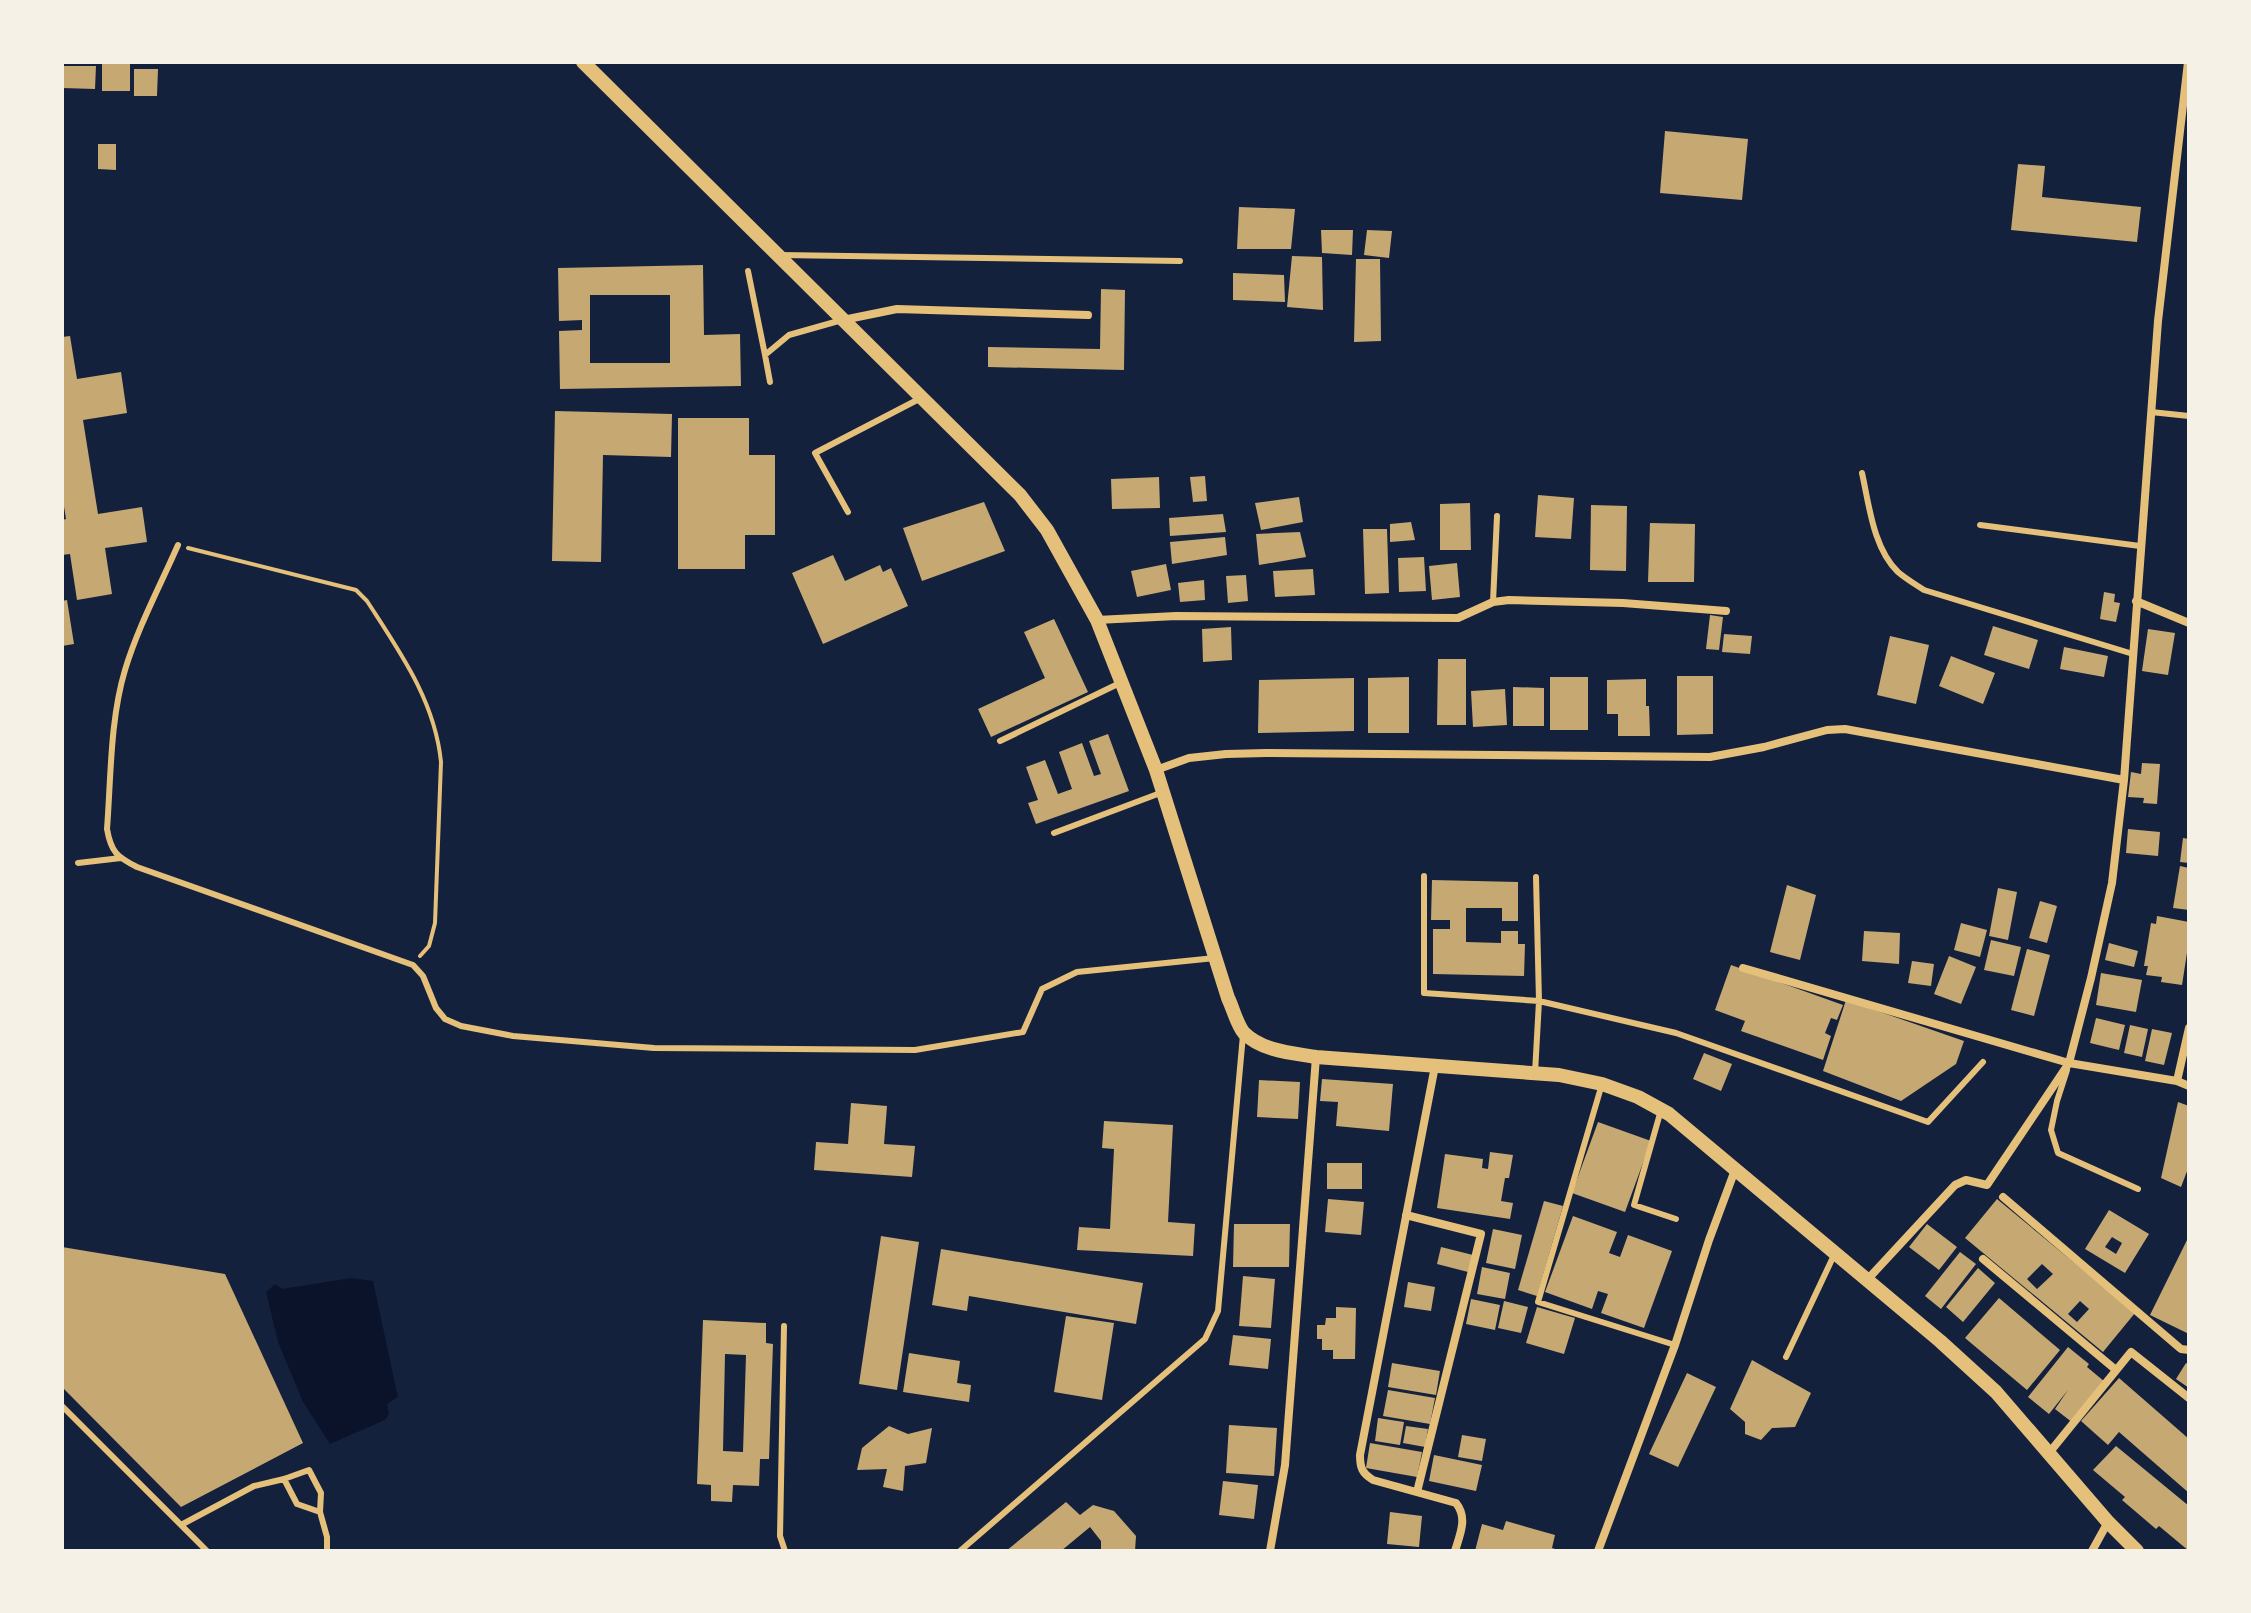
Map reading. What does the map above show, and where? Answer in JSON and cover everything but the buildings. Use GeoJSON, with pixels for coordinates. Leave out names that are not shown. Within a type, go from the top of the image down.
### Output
{"type":"FeatureCollection","features":[{"type":"Feature","properties":{"kind":"street"},"geometry":{"type":"LineString","coordinates":[[583,62],[1020,495],[1047,530],[1097,620],[1122,682],[1156,770],[1228,998],[1243,1032],[1261,1044],[1282,1052],[1316,1057],[1559,1075],[1602,1084],[1638,1097],[1669,1114],[1996,1392],[2108,1522],[2137,1551]]}},
{"type":"Feature","properties":{"kind":"street"},"geometry":{"type":"LineString","coordinates":[[1867,1280],[1955,1185],[1966,1180],[1987,1185],[2069,1063],[2112,883],[2124,780],[2158,321],[2188,62]]}},
{"type":"Feature","properties":{"kind":"street"},"geometry":{"type":"LineString","coordinates":[[842,320],[897,309],[1088,315]]}},
{"type":"Feature","properties":{"kind":"street"},"geometry":{"type":"LineString","coordinates":[[1097,620],[1176,616],[1458,618],[1493,602],[1509,600],[1623,603],[1726,611]]}},
{"type":"Feature","properties":{"kind":"street"},"geometry":{"type":"LineString","coordinates":[[2136,601],[2189,623]]}},
{"type":"Feature","properties":{"kind":"street"},"geometry":{"type":"LineString","coordinates":[[1156,770],[1189,758],[1266,753],[1710,757],[1827,730],[1845,729],[2124,780]]}},
{"type":"Feature","properties":{"kind":"street"},"geometry":{"type":"LineString","coordinates":[[1743,968],[2069,1063],[2177,1081],[2189,1086]]}},
{"type":"Feature","properties":{"kind":"street"},"geometry":{"type":"LineString","coordinates":[[2177,1081],[2189,1028]]}},
{"type":"Feature","properties":{"kind":"street"},"geometry":{"type":"LineString","coordinates":[[1270,1551],[1285,1465],[1316,1057]]}},
{"type":"Feature","properties":{"kind":"street"},"geometry":{"type":"LineString","coordinates":[[1435,1066],[1360,1464],[1363,1473],[1373,1480],[1456,1503],[1464,1518],[1455,1551]]}},
{"type":"Feature","properties":{"kind":"street"},"geometry":{"type":"LineString","coordinates":[[1598,1551],[1675,1345],[1735,1170]]}},
{"type":"Feature","properties":{"kind":"street"},"geometry":{"type":"LineString","coordinates":[[2003,1197],[2181,1349],[2189,1350]]}},
{"type":"Feature","properties":{"kind":"street"},"geometry":{"type":"LineString","coordinates":[[1406,1215],[1481,1234],[1417,1492]]}},
{"type":"Feature","properties":{"kind":"street"},"geometry":{"type":"LineString","coordinates":[[1983,1259],[2116,1370]]}},
{"type":"Feature","properties":{"kind":"street"},"geometry":{"type":"LineString","coordinates":[[2049,1453],[2131,1352],[2189,1398]]}},
{"type":"Feature","properties":{"kind":"street"},"geometry":{"type":"LineString","coordinates":[[2092,1551],[2108,1522]]}},
{"type":"Feature","properties":{"kind":"lane"},"geometry":{"type":"LineString","coordinates":[[777,255],[1180,261]]}},
{"type":"Feature","properties":{"kind":"lane"},"geometry":{"type":"LineString","coordinates":[[748,271],[770,382]]}},
{"type":"Feature","properties":{"kind":"lane"},"geometry":{"type":"LineString","coordinates":[[765,355],[789,335],[842,320]]}},
{"type":"Feature","properties":{"kind":"lane"},"geometry":{"type":"LineString","coordinates":[[848,512],[815,453],[921,398]]}},
{"type":"Feature","properties":{"kind":"lane"},"geometry":{"type":"LineString","coordinates":[[2151,412],[2189,416]]}},
{"type":"Feature","properties":{"kind":"lane"},"geometry":{"type":"LineString","coordinates":[[1862,473],[1884,554],[1898,571],[1924,590],[2133,654]]}},
{"type":"Feature","properties":{"kind":"lane"},"geometry":{"type":"LineString","coordinates":[[1493,602],[1497,516]]}},
{"type":"Feature","properties":{"kind":"lane"},"geometry":{"type":"LineString","coordinates":[[1980,525],[2140,546]]}},
{"type":"Feature","properties":{"kind":"lane"},"geometry":{"type":"LineString","coordinates":[[178,545],[124,673],[116,713],[107,829],[110,845],[121,858],[137,867],[413,965],[423,976],[436,1008],[445,1019],[461,1026],[513,1036],[654,1048],[915,1050],[1023,1032],[1042,989],[1077,972],[1215,958]]}},
{"type":"Feature","properties":{"kind":"lane"},"geometry":{"type":"LineString","coordinates":[[1000,741],[1122,682]]}},
{"type":"Feature","properties":{"kind":"lane"},"geometry":{"type":"LineString","coordinates":[[1054,833],[1163,792]]}},
{"type":"Feature","properties":{"kind":"lane"},"geometry":{"type":"LineString","coordinates":[[78,863],[121,858]]}},
{"type":"Feature","properties":{"kind":"lane"},"geometry":{"type":"LineString","coordinates":[[1424,876],[1424,993],[1539,1001],[1676,1033],[1928,1122],[1983,1062]]}},
{"type":"Feature","properties":{"kind":"lane"},"geometry":{"type":"LineString","coordinates":[[1535,1073],[1539,1001],[1536,877]]}},
{"type":"Feature","properties":{"kind":"lane"},"geometry":{"type":"LineString","coordinates":[[960,1551],[1205,1339],[1218,1311],[1243,1032]]}},
{"type":"Feature","properties":{"kind":"lane"},"geometry":{"type":"LineString","coordinates":[[2069,1063],[2051,1130],[2058,1153],[2138,1189]]}},
{"type":"Feature","properties":{"kind":"lane"},"geometry":{"type":"LineString","coordinates":[[1602,1084],[1538,1302],[1675,1345]]}},
{"type":"Feature","properties":{"kind":"lane"},"geometry":{"type":"LineString","coordinates":[[1661,1110],[1634,1205],[1676,1219]]}},
{"type":"Feature","properties":{"kind":"lane"},"geometry":{"type":"LineString","coordinates":[[1786,1357],[1835,1253]]}},
{"type":"Feature","properties":{"kind":"lane"},"geometry":{"type":"LineString","coordinates":[[784,1326],[780,1536],[785,1551]]}},
{"type":"Feature","properties":{"kind":"lane"},"geometry":{"type":"LineString","coordinates":[[62,1406],[207,1551]]}},
{"type":"Feature","properties":{"kind":"lane"},"geometry":{"type":"LineString","coordinates":[[181,1525],[254,1486],[309,1470],[321,1493],[320,1512],[327,1537],[327,1551]]}},
{"type":"Feature","properties":{"kind":"lane"},"geometry":{"type":"LineString","coordinates":[[284,1479],[297,1504],[320,1512]]}},
{"type":"Feature","properties":{"kind":"path"},"geometry":{"type":"LineString","coordinates":[[178,545],[356,590],[386,630],[425,697],[438,738],[441,762],[436,910],[429,946],[413,965]]}},
{"type":"Feature","properties":{"kind":"water"},"geometry":{"type":"Polygon","coordinates":[[[351,1278],[373,1281],[398,1397],[387,1404],[389,1414],[385,1420],[330,1444],[303,1402],[278,1342],[266,1292],[275,1284],[282,1289],[351,1278]]]}}]}
